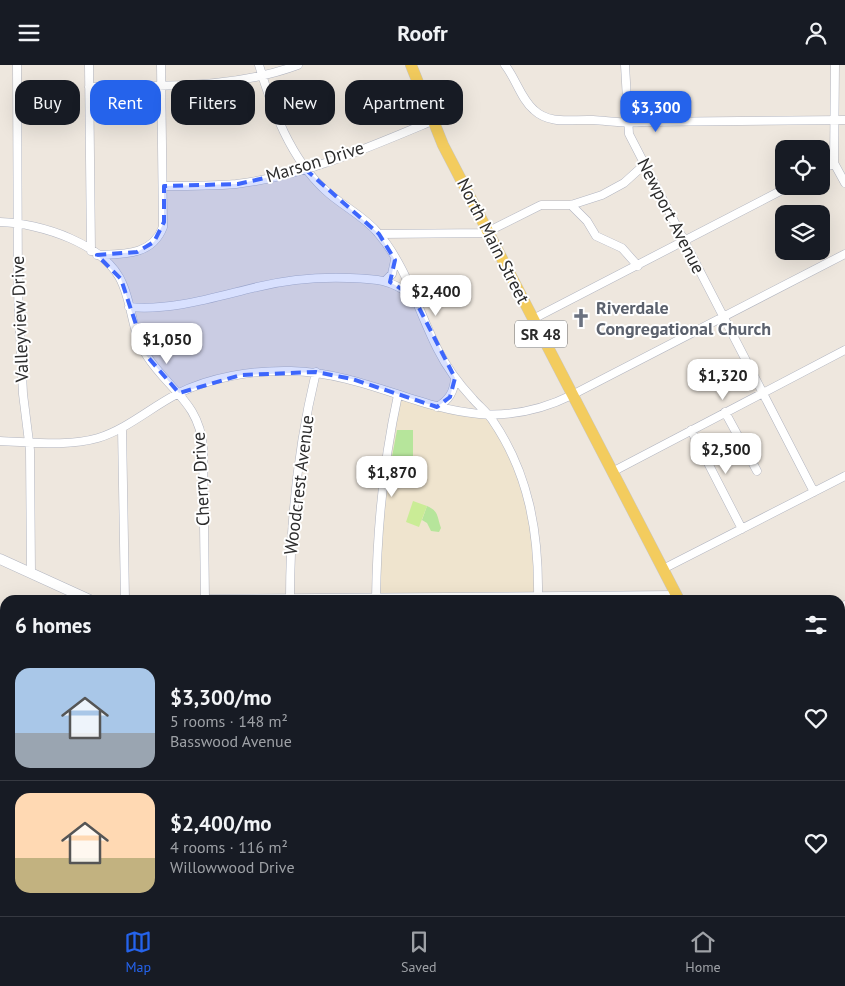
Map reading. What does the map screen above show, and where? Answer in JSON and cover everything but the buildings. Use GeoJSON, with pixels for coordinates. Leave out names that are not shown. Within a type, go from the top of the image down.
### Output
{"type":"FeatureCollection","features":[{"type":"Feature","properties":{"kind":"main road","name":"North Main Street"},"geometry":{"type":"LineString","coordinates":[[411,65],[417,80]]}},
{"type":"Feature","properties":{"kind":"main road","name":"North Main Street"},"geometry":{"type":"LineString","coordinates":[[434,125],[676,595]]}},
{"type":"Feature","properties":{"kind":"street","name":"Valleyview Drive"},"geometry":{"type":"LineString","coordinates":[[17,65],[20,338],[29,442],[31,573]]}},
{"type":"Feature","properties":{"kind":"street"},"geometry":{"type":"LineString","coordinates":[[89,65],[94,253],[137,252],[154,242],[164,222],[161,65]]}},
{"type":"Feature","properties":{"kind":"street"},"geometry":{"type":"LineString","coordinates":[[259,65],[282,125],[305,169],[326,191],[362,216],[379,234],[413,295],[437,349],[455,378],[487,414],[514,456],[528,491],[535,531],[538,595]]}},
{"type":"Feature","properties":{"kind":"street"},"geometry":{"type":"LineString","coordinates":[[89,87],[209,84],[263,77],[298,65]]}},
{"type":"Feature","properties":{"kind":"street"},"geometry":{"type":"LineString","coordinates":[[505,65],[514,76],[526,101],[544,117],[561,121],[627,123],[642,121],[845,120]]}},
{"type":"Feature","properties":{"kind":"street","name":"Newport Avenue"},"geometry":{"type":"LineString","coordinates":[[625,65],[628,134],[814,492]]}},
{"type":"Feature","properties":{"kind":"street"},"geometry":{"type":"LineString","coordinates":[[835,65],[834,163],[845,183]]}},
{"type":"Feature","properties":{"kind":"street","name":"Marson Drive"},"geometry":{"type":"LineString","coordinates":[[164,186],[238,183],[305,169],[421,125]]}},
{"type":"Feature","properties":{"kind":"street"},"geometry":{"type":"LineString","coordinates":[[830,165],[834,163]]}},
{"type":"Feature","properties":{"kind":"street"},"geometry":{"type":"LineString","coordinates":[[379,234],[488,232],[540,205],[556,203],[571,205],[614,189],[645,165]]}},
{"type":"Feature","properties":{"kind":"street"},"geometry":{"type":"LineString","coordinates":[[533,319],[775,194]]}},
{"type":"Feature","properties":{"kind":"street"},"geometry":{"type":"LineString","coordinates":[[571,205],[587,221],[596,236],[622,248],[638,265]]}},
{"type":"Feature","properties":{"kind":"street","name":"Cherry Drive"},"geometry":{"type":"LineString","coordinates":[[0,222],[18,222],[65,236],[109,264],[121,279],[136,335],[146,355],[193,410],[203,439],[203,595]]}},
{"type":"Feature","properties":{"kind":"street"},"geometry":{"type":"LineString","coordinates":[[0,441],[79,442],[98,438],[122,428],[178,393],[241,375],[273,371],[316,372],[352,379],[437,407],[487,414],[530,412],[572,395],[845,255]]}},
{"type":"Feature","properties":{"kind":"street"},"geometry":{"type":"LineString","coordinates":[[386,280],[392,274],[395,260]]}},
{"type":"Feature","properties":{"kind":"street"},"geometry":{"type":"LineString","coordinates":[[129,307],[143,308],[179,305],[259,286],[306,279],[386,280],[413,295]]}},
{"type":"Feature","properties":{"kind":"street"},"geometry":{"type":"LineString","coordinates":[[612,472],[762,393],[844,353]]}},
{"type":"Feature","properties":{"kind":"street","name":"Woodcrest Avenue"},"geometry":{"type":"LineString","coordinates":[[290,595],[295,487],[302,436],[316,372]]}},
{"type":"Feature","properties":{"kind":"street"},"geometry":{"type":"LineString","coordinates":[[437,407],[450,397],[454,389],[455,378]]}},
{"type":"Feature","properties":{"kind":"street"},"geometry":{"type":"LineString","coordinates":[[376,595],[380,502],[391,425],[398,395]]}},
{"type":"Feature","properties":{"kind":"street"},"geometry":{"type":"LineString","coordinates":[[725,412],[757,471]]}},
{"type":"Feature","properties":{"kind":"street"},"geometry":{"type":"LineString","coordinates":[[122,428],[125,595]]}},
{"type":"Feature","properties":{"kind":"street"},"geometry":{"type":"LineString","coordinates":[[691,430],[742,529]]}},
{"type":"Feature","properties":{"kind":"street"},"geometry":{"type":"LineString","coordinates":[[663,569],[845,476]]}},
{"type":"Feature","properties":{"kind":"street"},"geometry":{"type":"LineString","coordinates":[[0,560],[79,595]]}},
{"type":"Feature","properties":{"kind":"highlighted area"},"geometry":{"type":"Polygon","coordinates":[[[305,169],[379,234],[395,260],[390,282],[413,296],[455,378],[450,397],[437,407],[352,379],[316,372],[241,375],[179,393],[146,355],[121,279],[97,255],[137,252],[154,242],[164,222],[164,186],[238,184],[305,169]]]}},
{"type":"Feature","properties":{"kind":"shaded area"},"geometry":{"type":"Polygon","coordinates":[[[398,395],[487,414],[526,484],[538,595],[376,595],[377,537],[398,395]]]}},
{"type":"Feature","properties":{"kind":"green space"},"geometry":{"type":"Polygon","coordinates":[[[397,430],[413,430],[413,462],[391,462],[397,430]]]}},
{"type":"Feature","properties":{"kind":"green space"},"geometry":{"type":"Polygon","coordinates":[[[413,501],[427,506],[419,527],[406,522],[413,501]]]}},
{"type":"Feature","properties":{"kind":"green space"},"geometry":{"type":"Polygon","coordinates":[[[427,506],[434,510],[437,515],[441,528],[439,532],[431,531],[427,523],[422,520],[427,506]]]}},
{"type":"Feature","properties":{"kind":"place","name":"Riverdale Congregational Church"},"geometry":{"type":"Point","coordinates":[581,318]}}]}
